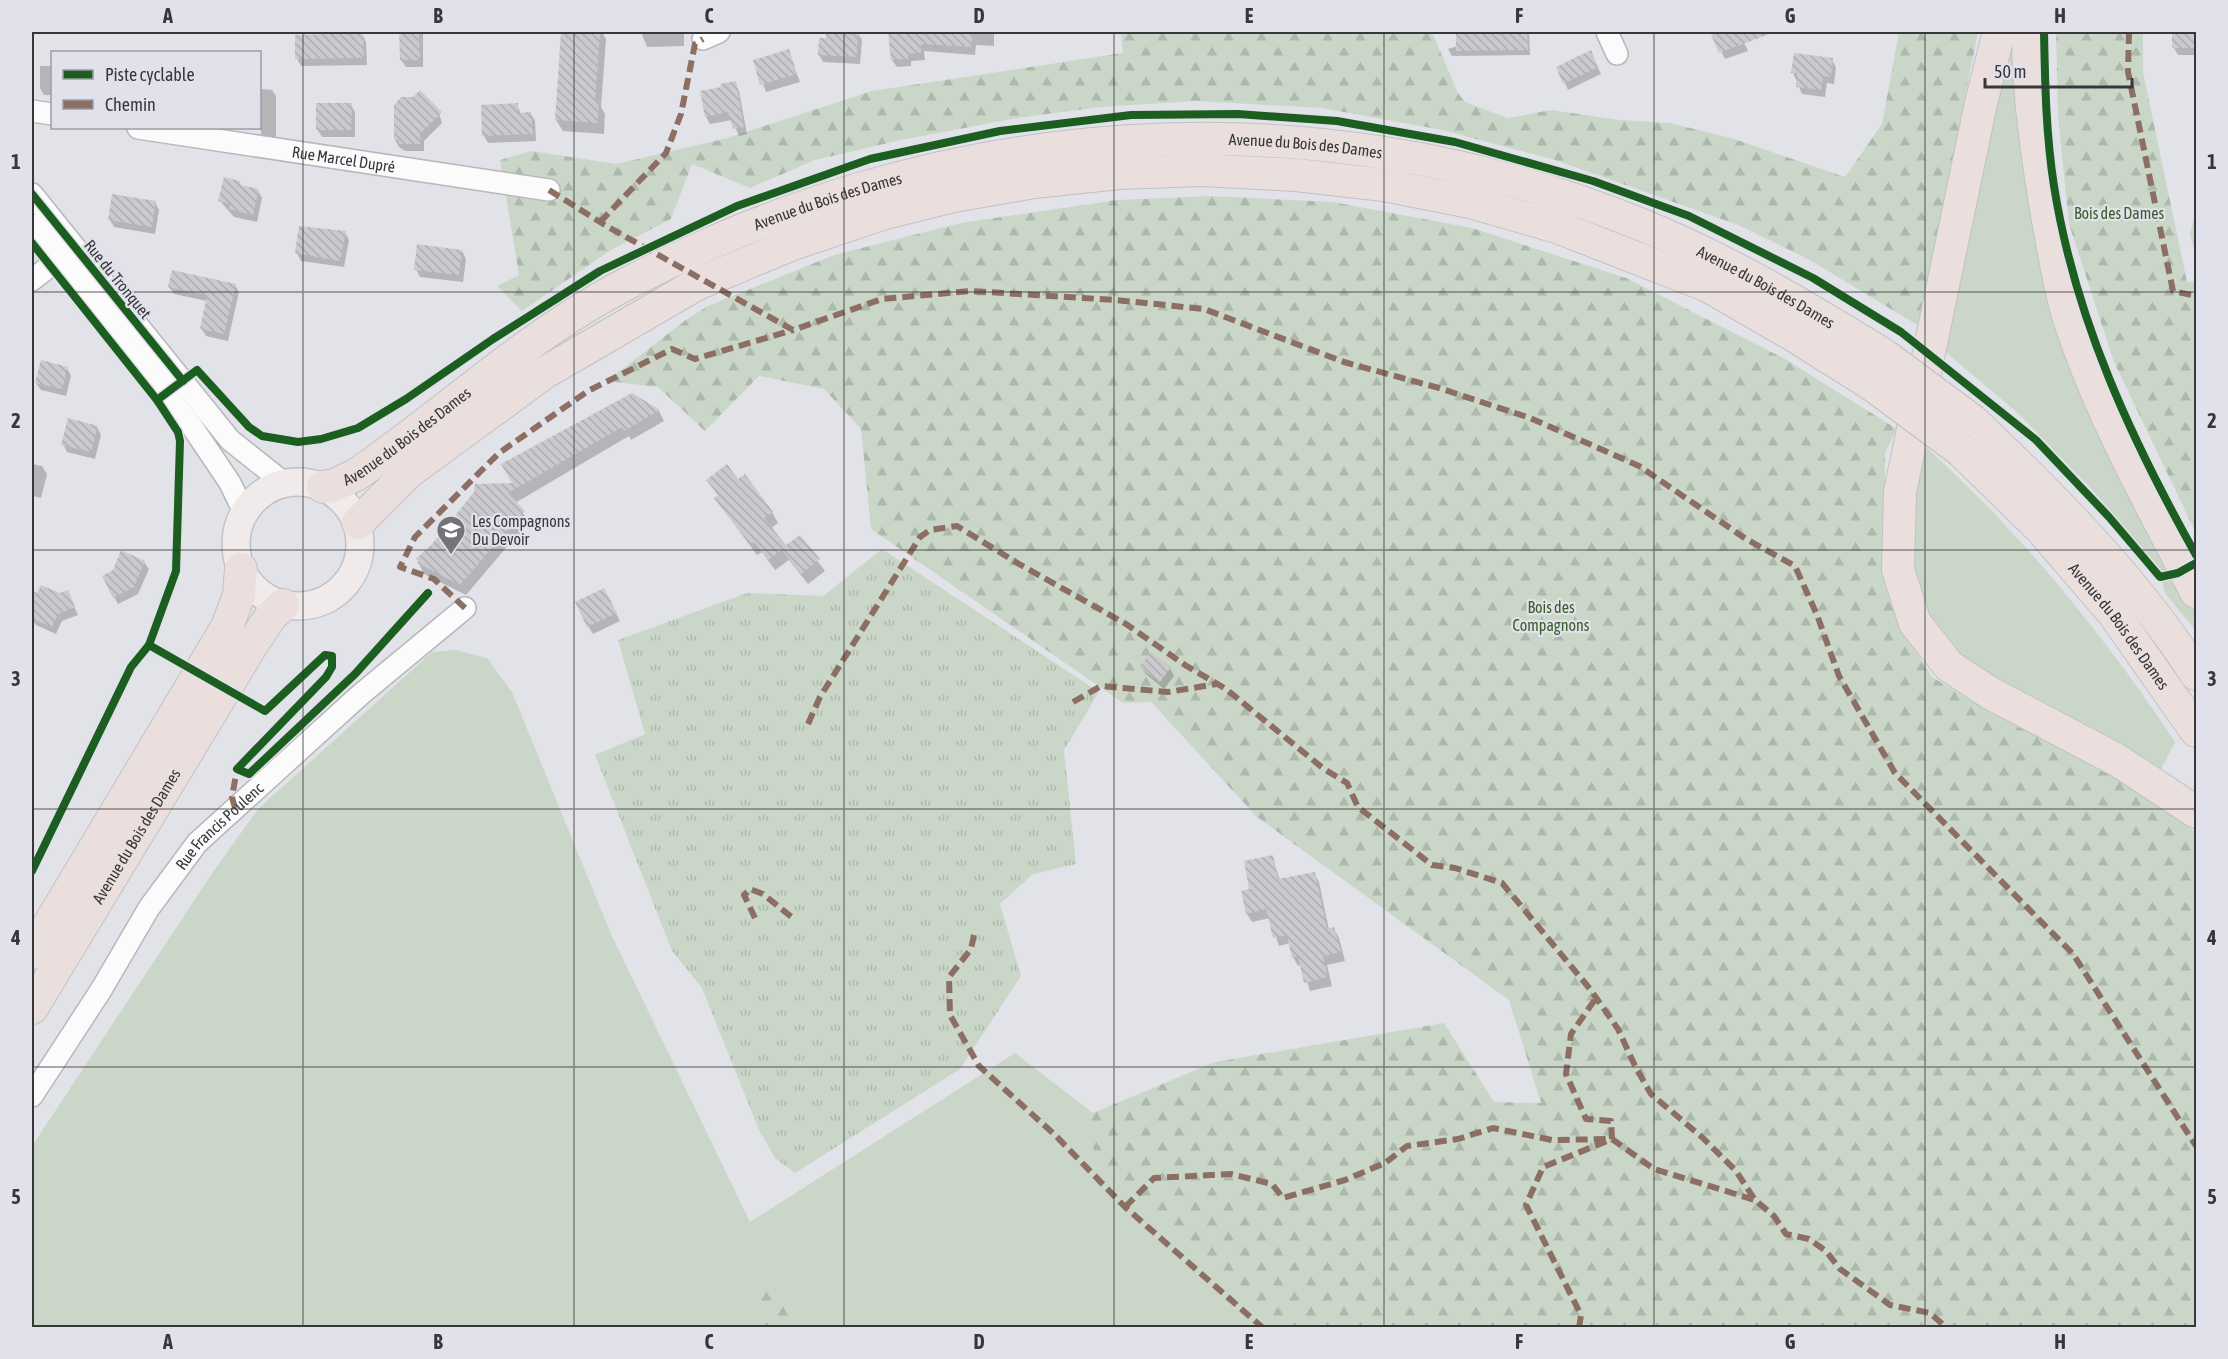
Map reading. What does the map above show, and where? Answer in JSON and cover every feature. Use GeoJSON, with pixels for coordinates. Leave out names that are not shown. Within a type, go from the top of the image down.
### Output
{"type":"FeatureCollection","features":[{"type":"Feature","properties":{"kind":"highway"},"geometry":{"type":"LineString","coordinates":[[1999,32],[1981,103],[1900,492],[1898,570],[1915,623],[1949,666],[1990,693],[2117,760],[2196,812]]}},
{"type":"Feature","properties":{"kind":"highway"},"geometry":{"type":"LineString","coordinates":[[2028,32],[2032,109],[2038,163],[2067,314],[2093,384],[2123,450],[2191,581]]}},
{"type":"Feature","properties":{"kind":"highway","name":"Avenue du Bois des Dames"},"geometry":{"type":"LineString","coordinates":[[323,486],[344,482],[363,470],[491,370],[553,327],[681,255],[748,226],[884,181],[953,164],[1030,150],[1176,138],[1306,142],[1381,152],[1510,180],[1641,224],[1709,254],[1798,302],[1884,355],[1973,421],[2053,497],[2127,580],[2196,674]]}},
{"type":"Feature","properties":{"kind":"highway","name":"Avenue du Bois des Dames"},"geometry":{"type":"LineString","coordinates":[[358,523],[410,471],[544,373],[697,284],[790,245],[885,213],[954,196],[1034,182],[1119,173],[1202,170],[1296,175],[1384,185],[1470,202],[1557,227],[1708,286],[1793,335],[1871,384],[1960,450],[2040,528],[2114,614],[2196,731]]}},
{"type":"Feature","properties":{"kind":"highway","name":"Avenue du Bois des Dames"},"geometry":{"type":"LineString","coordinates":[[32,953],[227,627],[239,595],[241,569]]}},
{"type":"Feature","properties":{"kind":"highway","name":"Avenue du Bois des Dames"},"geometry":{"type":"LineString","coordinates":[[32,1008],[253,643],[271,616],[283,605]]}},
{"type":"Feature","properties":{"kind":"main road"},"geometry":{"type":"LineString","coordinates":[[284,483],[310,483],[323,486],[338,495],[358,523],[361,549],[358,564],[342,589],[324,601],[304,606],[283,605],[265,597],[251,585],[241,569],[236,554],[236,538],[244,512],[261,494],[284,483]]}},
{"type":"Feature","properties":{"kind":"street"},"geometry":{"type":"LineString","coordinates":[[1607,32],[1617,54]]}},
{"type":"Feature","properties":{"kind":"street"},"geometry":{"type":"LineString","coordinates":[[32,111],[51,114]]}},
{"type":"Feature","properties":{"kind":"street","name":"Rue Marcel Dupré"},"geometry":{"type":"LineString","coordinates":[[145,129],[549,190]]}},
{"type":"Feature","properties":{"kind":"street","name":"Rue du Tronquet"},"geometry":{"type":"LineString","coordinates":[[32,194],[67,253],[230,483],[244,512]]}},
{"type":"Feature","properties":{"kind":"street","name":"Rue du Tronquet"},"geometry":{"type":"LineString","coordinates":[[32,225],[67,253],[230,440],[284,483]]}},
{"type":"Feature","properties":{"kind":"street"},"geometry":{"type":"LineString","coordinates":[[32,280],[67,253]]}},
{"type":"Feature","properties":{"kind":"street","name":"Rue Francis Poulenc"},"geometry":{"type":"LineString","coordinates":[[32,1096],[101,990],[149,908],[197,843],[360,695],[465,608]]}},
{"type":"Feature","properties":{"kind":"green space"},"geometry":{"type":"Polygon","coordinates":[[[1432,32],[1458,93],[1465,102],[1508,118],[1551,110],[1619,120],[1670,123],[1731,138],[1845,177],[1882,124],[1899,32],[1978,32],[1919,326],[1808,259],[1738,225],[1555,160],[1442,130],[1322,108],[1196,101],[1101,107],[1017,118],[901,140],[815,160],[750,188],[692,164],[671,219],[611,250],[522,311],[497,286],[519,275],[500,160],[532,151],[616,164],[724,139],[872,91],[1123,53],[1121,33],[1432,32]]]}},
{"type":"Feature","properties":{"kind":"green space"},"geometry":{"type":"Polygon","coordinates":[[[2013,32],[2044,242],[2196,605],[2196,631],[2164,592],[2161,573],[2096,494],[2019,414],[1944,351],[2013,32]]]}},
{"type":"Feature","properties":{"kind":"green space","name":"Bois des Dames"},"geometry":{"type":"Polygon","coordinates":[[[2056,32],[2143,32],[2143,72],[2187,282],[2196,281],[2196,533],[2114,362],[2069,224],[2058,117],[2056,32]]]}},
{"type":"Feature","properties":{"kind":"green space","name":"Bois des Compagnons"},"geometry":{"type":"Polygon","coordinates":[[[1210,196],[1333,202],[1472,228],[1626,278],[1785,359],[1897,429],[1885,453],[1885,573],[1900,626],[1932,677],[1983,708],[2154,798],[2196,833],[2196,1327],[1280,1327],[1136,1199],[1102,1164],[1087,1138],[1093,1113],[1215,1062],[1444,1023],[1494,1102],[1541,1103],[1509,1000],[1257,817],[1151,702],[1123,703],[871,529],[861,429],[824,389],[759,376],[705,431],[658,387],[607,381],[687,319],[708,306],[834,255],[961,223],[1117,200],[1210,196]]]}},
{"type":"Feature","properties":{"kind":"green space","name":"Bois des Dames"},"geometry":{"type":"Polygon","coordinates":[[[2196,211],[2196,256],[2190,234],[2196,211]]]}},
{"type":"Feature","properties":{"kind":"green space"},"geometry":{"type":"Polygon","coordinates":[[[1919,441],[2024,546],[2057,583],[2118,661],[2175,742],[2160,771],[1975,670],[1930,624],[1909,563],[1919,441]]]}},
{"type":"Feature","properties":{"kind":"green space"},"geometry":{"type":"Polygon","coordinates":[[[882,549],[1099,692],[1064,750],[1076,864],[1033,874],[1000,904],[1021,976],[960,1069],[795,1173],[775,1158],[759,1130],[702,988],[672,951],[595,755],[645,734],[618,640],[747,593],[823,596],[882,549]]]}},
{"type":"Feature","properties":{"kind":"green space"},"geometry":{"type":"Polygon","coordinates":[[[456,650],[487,658],[512,692],[611,934],[750,1222],[1015,1053],[1093,1113],[1087,1138],[1102,1164],[1136,1199],[1280,1327],[32,1328],[32,1146],[211,875],[258,809],[432,652],[456,650]]]}},
{"type":"Feature","properties":{"kind":"green space"},"geometry":{"type":"Polygon","coordinates":[[[775,1285],[800,1327],[761,1327],[758,1296],[775,1285]]]}},
{"type":"Feature","properties":{"kind":"building"},"geometry":{"type":"Polygon","coordinates":[[[399,32],[419,32],[420,60],[400,60],[399,32]]]}},
{"type":"Feature","properties":{"kind":"building"},"geometry":{"type":"Polygon","coordinates":[[[561,32],[600,32],[595,101],[599,101],[598,123],[555,120],[561,32]]]}},
{"type":"Feature","properties":{"kind":"building"},"geometry":{"type":"Polygon","coordinates":[[[826,32],[858,32],[857,57],[818,55],[819,38],[826,38],[826,32]]]}},
{"type":"Feature","properties":{"kind":"building"},"geometry":{"type":"Polygon","coordinates":[[[888,32],[973,32],[971,47],[921,44],[921,52],[908,54],[908,59],[891,60],[888,32]]]}},
{"type":"Feature","properties":{"kind":"building"},"geometry":{"type":"Polygon","coordinates":[[[1456,32],[1527,32],[1528,50],[1456,51],[1456,32]]]}},
{"type":"Feature","properties":{"kind":"building"},"geometry":{"type":"Polygon","coordinates":[[[1710,32],[1772,32],[1772,33],[1719,53],[1710,32]]]}},
{"type":"Feature","properties":{"kind":"building"},"geometry":{"type":"Polygon","coordinates":[[[2172,32],[2196,32],[2196,48],[2172,48],[2172,32]]]}},
{"type":"Feature","properties":{"kind":"building"},"geometry":{"type":"Polygon","coordinates":[[[363,33],[364,58],[295,59],[295,35],[363,33]]]}},
{"type":"Feature","properties":{"kind":"building"},"geometry":{"type":"Polygon","coordinates":[[[789,49],[797,74],[760,85],[753,60],[789,49]]]}},
{"type":"Feature","properties":{"kind":"building"},"geometry":{"type":"Polygon","coordinates":[[[1591,50],[1598,67],[1563,84],[1556,67],[1591,50]]]}},
{"type":"Feature","properties":{"kind":"building"},"geometry":{"type":"Polygon","coordinates":[[[1794,53],[1833,58],[1831,77],[1823,76],[1821,90],[1796,87],[1797,73],[1791,73],[1794,53]]]}},
{"type":"Feature","properties":{"kind":"building"},"geometry":{"type":"Polygon","coordinates":[[[736,81],[744,127],[733,129],[728,112],[705,117],[700,91],[736,81]]]}},
{"type":"Feature","properties":{"kind":"building"},"geometry":{"type":"Polygon","coordinates":[[[420,90],[442,112],[420,134],[421,144],[399,144],[399,140],[394,140],[394,105],[401,97],[413,97],[420,90]]]}},
{"type":"Feature","properties":{"kind":"building"},"geometry":{"type":"Polygon","coordinates":[[[316,103],[352,103],[351,130],[316,130],[316,103]]]}},
{"type":"Feature","properties":{"kind":"building"},"geometry":{"type":"Polygon","coordinates":[[[518,103],[518,113],[531,112],[533,134],[482,136],[481,105],[518,103]]]}},
{"type":"Feature","properties":{"kind":"building"},"geometry":{"type":"Polygon","coordinates":[[[224,177],[240,181],[240,185],[259,189],[253,215],[229,209],[230,204],[218,201],[224,177]]]}},
{"type":"Feature","properties":{"kind":"building"},"geometry":{"type":"Polygon","coordinates":[[[112,194],[156,201],[152,227],[108,220],[112,194]]]}},
{"type":"Feature","properties":{"kind":"building"},"geometry":{"type":"Polygon","coordinates":[[[299,226],[346,231],[340,261],[295,253],[299,226]]]}},
{"type":"Feature","properties":{"kind":"building"},"geometry":{"type":"Polygon","coordinates":[[[417,244],[462,250],[459,275],[414,270],[417,244]]]}},
{"type":"Feature","properties":{"kind":"building"},"geometry":{"type":"Polygon","coordinates":[[[172,270],[236,284],[224,334],[200,329],[207,295],[168,287],[172,270]]]}},
{"type":"Feature","properties":{"kind":"building"},"geometry":{"type":"Polygon","coordinates":[[[41,360],[68,367],[62,389],[35,383],[41,360]]]}},
{"type":"Feature","properties":{"kind":"building"},"geometry":{"type":"Polygon","coordinates":[[[632,393],[660,410],[624,431],[622,427],[508,493],[525,511],[518,518],[517,526],[510,527],[460,585],[417,563],[419,561],[416,559],[433,543],[474,492],[475,484],[512,483],[501,464],[632,393]]]}},
{"type":"Feature","properties":{"kind":"building"},"geometry":{"type":"Polygon","coordinates":[[[68,418],[98,426],[91,452],[61,445],[68,418]]]}},
{"type":"Feature","properties":{"kind":"building"},"geometry":{"type":"Polygon","coordinates":[[[727,464],[738,479],[745,474],[773,512],[764,518],[786,545],[800,535],[820,559],[801,574],[782,550],[768,560],[754,542],[750,545],[714,498],[718,495],[706,480],[727,464]]]}},
{"type":"Feature","properties":{"kind":"building"},"geometry":{"type":"Polygon","coordinates":[[[121,550],[145,561],[134,587],[113,598],[102,576],[113,570],[121,550]]]}},
{"type":"Feature","properties":{"kind":"building"},"geometry":{"type":"Polygon","coordinates":[[[41,585],[60,593],[68,590],[75,607],[58,614],[52,627],[32,619],[32,591],[37,593],[41,585]]]}},
{"type":"Feature","properties":{"kind":"building"},"geometry":{"type":"Polygon","coordinates":[[[604,588],[617,613],[587,627],[575,602],[604,588]]]}},
{"type":"Feature","properties":{"kind":"building"},"geometry":{"type":"Polygon","coordinates":[[[1151,652],[1171,667],[1160,682],[1139,667],[1151,652]]]}},
{"type":"Feature","properties":{"kind":"building"},"geometry":{"type":"Polygon","coordinates":[[[1273,855],[1278,879],[1315,872],[1327,929],[1334,927],[1341,952],[1323,956],[1328,977],[1304,983],[1298,956],[1292,958],[1287,935],[1273,938],[1266,909],[1246,914],[1241,891],[1249,889],[1244,861],[1273,855]]]}},
{"type":"Feature","properties":{"kind":"marked path"},"geometry":{"type":"LineString","coordinates":[[2129,32],[2128,72],[2173,291],[2196,296]]}},
{"type":"Feature","properties":{"kind":"marked path"},"geometry":{"type":"LineString","coordinates":[[600,222],[666,153],[681,114],[695,44],[703,39]]}},
{"type":"Feature","properties":{"kind":"marked path"},"geometry":{"type":"LineString","coordinates":[[549,190],[608,227],[793,330],[882,299],[970,291],[1116,300],[1204,309],[1344,362],[1439,388],[1530,418],[1639,466],[1746,539],[1795,566],[1817,615],[1839,676],[1895,773],[2073,954],[2196,1146]]}},
{"type":"Feature","properties":{"kind":"marked path"},"geometry":{"type":"LineString","coordinates":[[465,608],[434,579],[400,567],[415,537],[499,453],[588,391],[672,349],[695,359],[793,330]]}},
{"type":"Feature","properties":{"kind":"marked path"},"geometry":{"type":"LineString","coordinates":[[808,724],[820,697],[920,537],[930,530],[957,526],[1126,624],[1185,665],[1226,689],[1324,769],[1347,783],[1358,807],[1432,865],[1455,868],[1502,883],[1590,989],[1618,1029],[1651,1094],[1703,1138],[1736,1171],[1755,1200],[1774,1216],[1786,1234],[1809,1239],[1826,1251],[1840,1269],[1890,1305],[1930,1313],[1947,1328]]}},
{"type":"Feature","properties":{"kind":"marked path"},"geometry":{"type":"LineString","coordinates":[[1073,702],[1101,686],[1168,692],[1217,684]]}},
{"type":"Feature","properties":{"kind":"marked path"},"geometry":{"type":"LineString","coordinates":[[235,808],[232,797],[237,769]]}},
{"type":"Feature","properties":{"kind":"marked path"},"geometry":{"type":"LineString","coordinates":[[755,918],[744,895],[750,889],[763,894],[794,919]]}},
{"type":"Feature","properties":{"kind":"marked path"},"geometry":{"type":"LineString","coordinates":[[974,935],[971,949],[949,977],[950,1015],[979,1066],[1055,1135],[1125,1207],[1263,1328]]}},
{"type":"Feature","properties":{"kind":"marked path"},"geometry":{"type":"LineString","coordinates":[[1579,1328],[1581,1315],[1526,1205],[1543,1167],[1612,1139],[1611,1121],[1586,1119],[1566,1074],[1571,1034],[1596,998]]}},
{"type":"Feature","properties":{"kind":"marked path"},"geometry":{"type":"LineString","coordinates":[[1125,1207],[1154,1178],[1231,1174],[1272,1184],[1283,1198],[1345,1180],[1385,1163],[1407,1146],[1458,1139],[1493,1128],[1552,1140],[1612,1139],[1654,1169],[1755,1200]]}},
{"type":"Feature","properties":{"kind":"cycle path"},"geometry":{"type":"LineString","coordinates":[[2044,32],[2046,109],[2051,167],[2063,235],[2076,283],[2108,377],[2149,467],[2196,555]]}},
{"type":"Feature","properties":{"kind":"cycle path"},"geometry":{"type":"LineString","coordinates":[[157,400],[197,370],[249,427],[262,436],[298,442],[321,439],[358,428],[600,271],[737,206],[870,159],[1000,131],[1131,115],[1238,114],[1337,121],[1455,142],[1593,181],[1689,216],[1813,278],[1901,332],[2036,440],[2109,517],[2160,577],[2178,573],[2196,563]]}},
{"type":"Feature","properties":{"kind":"cycle path"},"geometry":{"type":"LineString","coordinates":[[32,194],[183,381]]}},
{"type":"Feature","properties":{"kind":"cycle path"},"geometry":{"type":"LineString","coordinates":[[32,243],[157,400],[178,432],[180,441],[176,571],[149,645],[131,667],[32,871]]}},
{"type":"Feature","properties":{"kind":"cycle path"},"geometry":{"type":"LineString","coordinates":[[149,645],[265,711],[325,655],[332,656],[332,667],[326,677],[237,769],[249,774],[355,674],[428,593]]}},
{"type":"Feature","properties":{"kind":"place","name":"Les Compagnons Du Devoir"},"geometry":{"type":"Point","coordinates":[451,556]}}]}
